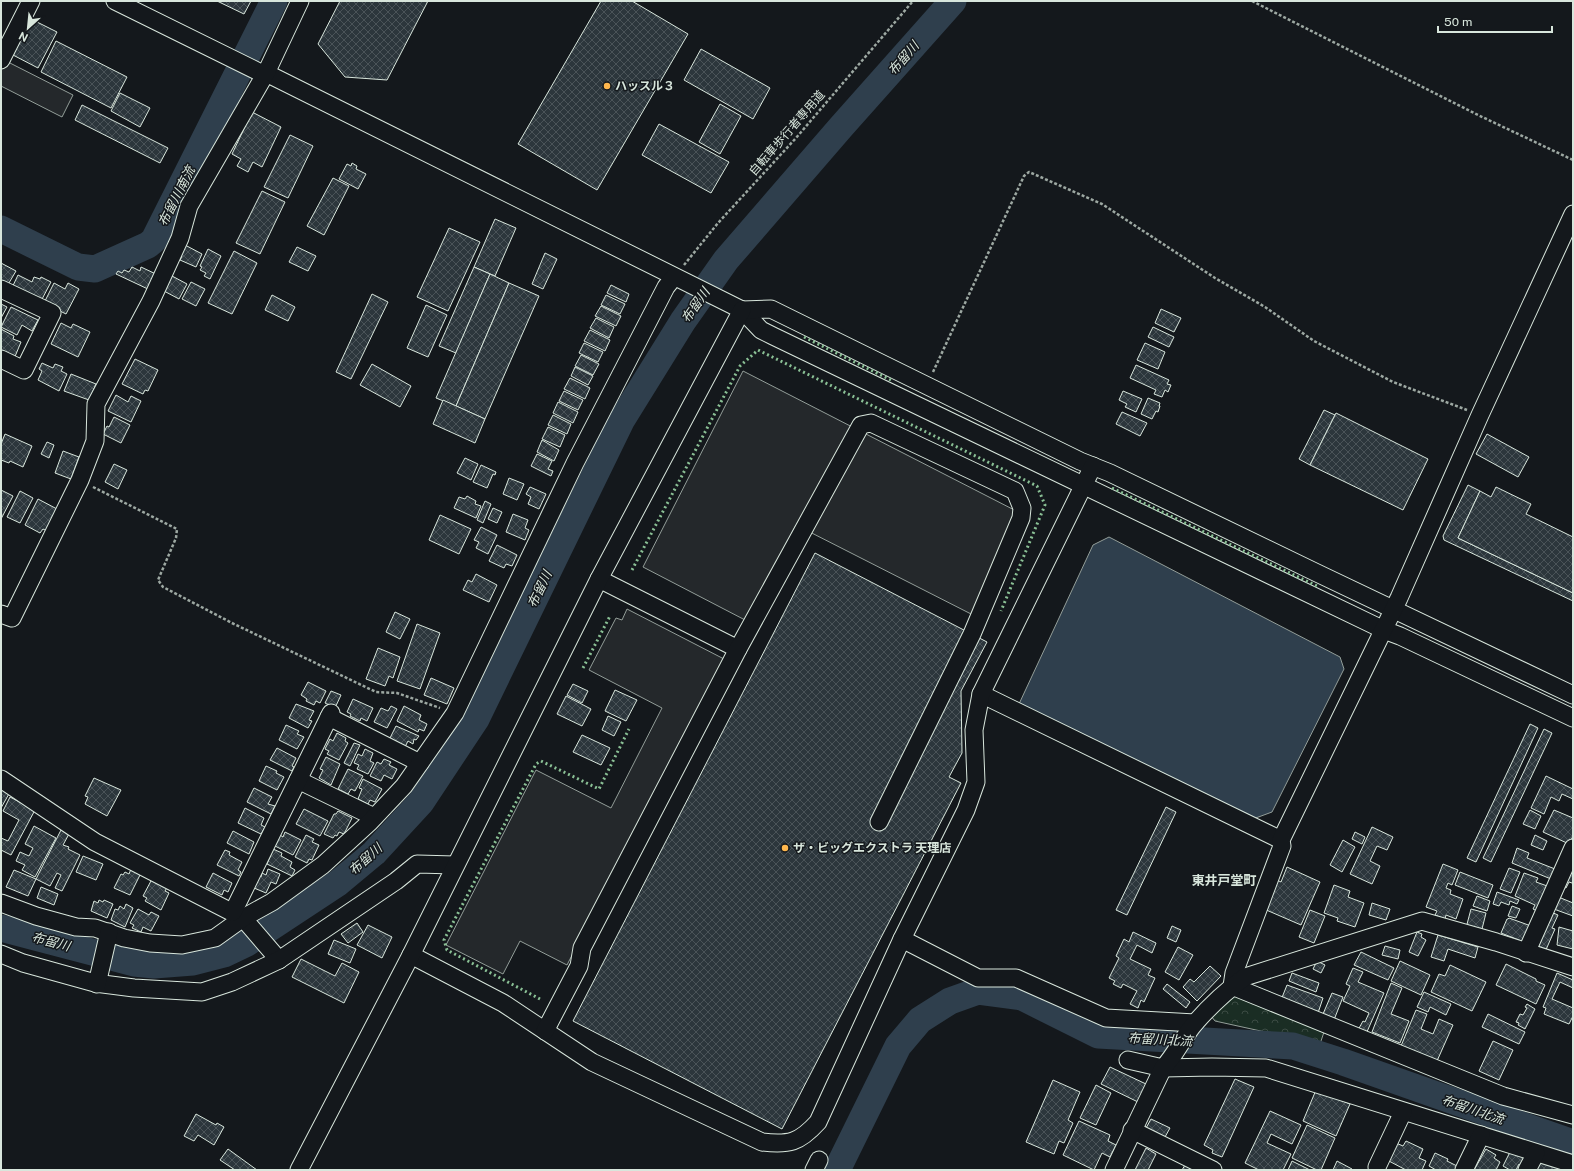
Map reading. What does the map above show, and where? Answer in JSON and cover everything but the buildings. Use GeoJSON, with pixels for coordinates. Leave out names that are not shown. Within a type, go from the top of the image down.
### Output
{"type":"FeatureCollection","features":[{"type":"Feature","properties":{"kind":"street"},"geometry":{"type":"LineString","coordinates":[[1,60],[31,1]]}},
{"type":"Feature","properties":{"kind":"street"},"geometry":{"type":"LineString","coordinates":[[115,1],[262,72],[679,280],[737,307],[761,330],[772,336],[1083,484],[1384,630],[1400,636],[1573,718]]}},
{"type":"Feature","properties":{"kind":"street"},"geometry":{"type":"LineString","coordinates":[[1,614],[12,618],[80,480],[94,441],[96,404],[151,301],[180,238],[189,206],[300,1]]}},
{"type":"Feature","properties":{"kind":"street"},"geometry":{"type":"LineString","coordinates":[[1232,986],[1234,973],[1282,846],[1281,840],[1394,609],[1480,415],[1573,214]]}},
{"type":"Feature","properties":{"kind":"street"},"geometry":{"type":"LineString","coordinates":[[1,904],[36,916],[76,926],[95,928],[108,934],[124,938],[150,943],[182,945],[214,938],[241,918],[272,902],[322,865],[374,817],[404,786],[455,713],[574,462],[666,287],[679,280]]}},
{"type":"Feature","properties":{"kind":"street"},"geometry":{"type":"LineString","coordinates":[[1,290],[52,313],[24,370],[1,359]]}},
{"type":"Feature","properties":{"kind":"street"},"geometry":{"type":"LineString","coordinates":[[737,307],[771,309],[1093,466],[1573,695]]}},
{"type":"Feature","properties":{"kind":"street"},"geometry":{"type":"LineString","coordinates":[[299,1170],[411,955],[737,307]]}},
{"type":"Feature","properties":{"kind":"street"},"geometry":{"type":"LineString","coordinates":[[545,1031],[579,966],[582,948],[738,649],[860,425],[871,423],[1015,491],[1022,508],[1021,518],[972,634],[879,822]]}},
{"type":"Feature","properties":{"kind":"street"},"geometry":{"type":"LineString","coordinates":[[411,955],[503,1003],[592,1062],[762,1142],[777,1144],[788,1143],[806,1135],[818,1122],[902,939],[966,810],[976,782],[974,730],[981,694],[1093,466]]}},
{"type":"Feature","properties":{"kind":"street"},"geometry":{"type":"LineString","coordinates":[[599,580],[738,649]]}},
{"type":"Feature","properties":{"kind":"street"},"geometry":{"type":"LineString","coordinates":[[981,694],[1281,840]]}},
{"type":"Feature","properties":{"kind":"street"},"geometry":{"type":"LineString","coordinates":[[241,918],[298,780],[330,715],[420,763]]}},
{"type":"Feature","properties":{"kind":"street"},"geometry":{"type":"LineString","coordinates":[[1,779],[95,842],[241,918],[277,957]]}},
{"type":"Feature","properties":{"kind":"street"},"geometry":{"type":"LineString","coordinates":[[298,780],[374,817]]}},
{"type":"Feature","properties":{"kind":"street"},"geometry":{"type":"LineString","coordinates":[[1526,953],[1573,848]]}},
{"type":"Feature","properties":{"kind":"street"},"geometry":{"type":"LineString","coordinates":[[1,954],[23,963],[98,982],[134,988],[202,992],[232,982],[277,957],[396,881],[417,864],[455,865]]}},
{"type":"Feature","properties":{"kind":"street"},"geometry":{"type":"LineString","coordinates":[[1114,1170],[1132,1130],[1168,1063],[1193,1026],[1232,986],[1245,977],[1422,921],[1496,942],[1573,967]]}},
{"type":"Feature","properties":{"kind":"street"},"geometry":{"type":"LineString","coordinates":[[98,982],[108,934]]}},
{"type":"Feature","properties":{"kind":"street"},"geometry":{"type":"LineString","coordinates":[[902,939],[978,978],[1016,978],[1106,1018],[1193,1026]]}},
{"type":"Feature","properties":{"kind":"street"},"geometry":{"type":"LineString","coordinates":[[1232,986],[1496,1093],[1573,1115]]}},
{"type":"Feature","properties":{"kind":"street"},"geometry":{"type":"LineString","coordinates":[[1128,1060],[1212,1067],[1266,1068],[1573,1164]]}},
{"type":"Feature","properties":{"kind":"street"},"geometry":{"type":"LineString","coordinates":[[1377,1167],[1403,1112]]}},
{"type":"Feature","properties":{"kind":"street"},"geometry":{"type":"LineString","coordinates":[[1132,1130],[1213,1170]]}},
{"type":"Feature","properties":{"kind":"street"},"geometry":{"type":"LineString","coordinates":[[1464,1170],[1481,1135]]}},
{"type":"Feature","properties":{"kind":"street"},"geometry":{"type":"LineString","coordinates":[[1527,1170],[1536,1153]]}},
{"type":"Feature","properties":{"kind":"path","name":"自転車歩行者専用道"},"geometry":{"type":"LineString","coordinates":[[679,280],[718,223],[796,138],[913,1]]}},
{"type":"Feature","properties":{"kind":"path"},"geometry":{"type":"LineString","coordinates":[[1252,1],[1478,115],[1573,160]]}},
{"type":"Feature","properties":{"kind":"path"},"geometry":{"type":"LineString","coordinates":[[927,386],[1024,176],[1029,172],[1102,204],[1215,278],[1265,307],[1314,341],[1393,382],[1480,415]]}},
{"type":"Feature","properties":{"kind":"path"},"geometry":{"type":"LineString","coordinates":[[80,480],[177,529],[176,538],[158,580],[163,587],[232,623],[376,692],[397,693],[455,713]]}},
{"type":"Feature","properties":{"kind":"green space"},"geometry":{"type":"Polygon","coordinates":[[[1235,994],[1324,1032],[1320,1044],[1215,1021],[1211,1016],[1235,994]]]}},
{"type":"Feature","properties":{"kind":"shaded area"},"geometry":{"type":"Polygon","coordinates":[[[6,61],[73,95],[62,117],[1,86],[1,71],[6,61]]]}},
{"type":"Feature","properties":{"kind":"shaded area"},"geometry":{"type":"Polygon","coordinates":[[[743,371],[1026,516],[975,616],[796,525],[747,621],[643,567],[743,371]]]}},
{"type":"Feature","properties":{"kind":"shaded area"},"geometry":{"type":"Polygon","coordinates":[[[627,609],[724,659],[567,965],[520,941],[503,974],[446,945],[536,770],[611,808],[662,708],[589,670],[616,618],[622,620],[627,609]]]}},
{"type":"Feature","properties":{"kind":"water"},"geometry":{"type":"Polygon","coordinates":[[[1109,537],[1340,657],[1344,669],[1272,812],[1253,819],[1019,704],[1093,545],[1109,537]]]}},
{"type":"Feature","properties":{"kind":"waterway","name":"布留川南流"},"geometry":{"type":"LineString","coordinates":[[1,229],[78,267],[95,269],[148,245],[154,240],[274,1]]}},
{"type":"Feature","properties":{"kind":"waterway","name":"布留川"},"geometry":{"type":"LineString","coordinates":[[1,928],[134,963],[154,965],[193,962],[224,954],[247,943],[338,883],[374,853],[421,802],[476,719],[621,421],[683,321],[726,260],[953,1]]}},
{"type":"Feature","properties":{"kind":"waterway","name":"布留川北流"},"geometry":{"type":"LineString","coordinates":[[837,1170],[898,1046],[920,1020],[950,1001],[978,991],[1022,997],[1098,1035],[1293,1046],[1343,1062],[1573,1143]]}},
{"type":"Feature","properties":{"kind":"hedge"},"geometry":{"type":"LineString","coordinates":[[804,337],[891,380]]}},
{"type":"Feature","properties":{"kind":"hedge"},"geometry":{"type":"LineString","coordinates":[[632,570],[740,366],[758,350],[1037,486],[1045,505],[1001,611]]}},
{"type":"Feature","properties":{"kind":"hedge"},"geometry":{"type":"LineString","coordinates":[[1112,488],[1317,586]]}},
{"type":"Feature","properties":{"kind":"hedge"},"geometry":{"type":"LineString","coordinates":[[583,668],[610,616]]}},
{"type":"Feature","properties":{"kind":"hedge"},"geometry":{"type":"LineString","coordinates":[[540,999],[447,950],[444,940],[536,764],[541,761],[599,789],[629,729]]}},
{"type":"Feature","properties":{"kind":"place","name":"ハッスル３"},"geometry":{"type":"Point","coordinates":[607,86]}},
{"type":"Feature","properties":{"kind":"place","name":"ザ・ビッグエクストラ 天理店"},"geometry":{"type":"Point","coordinates":[785,848]}},
{"type":"Feature","properties":{"kind":"district","name":"東井戸堂町"},"geometry":{"type":"Point","coordinates":[1224,880]}}]}
